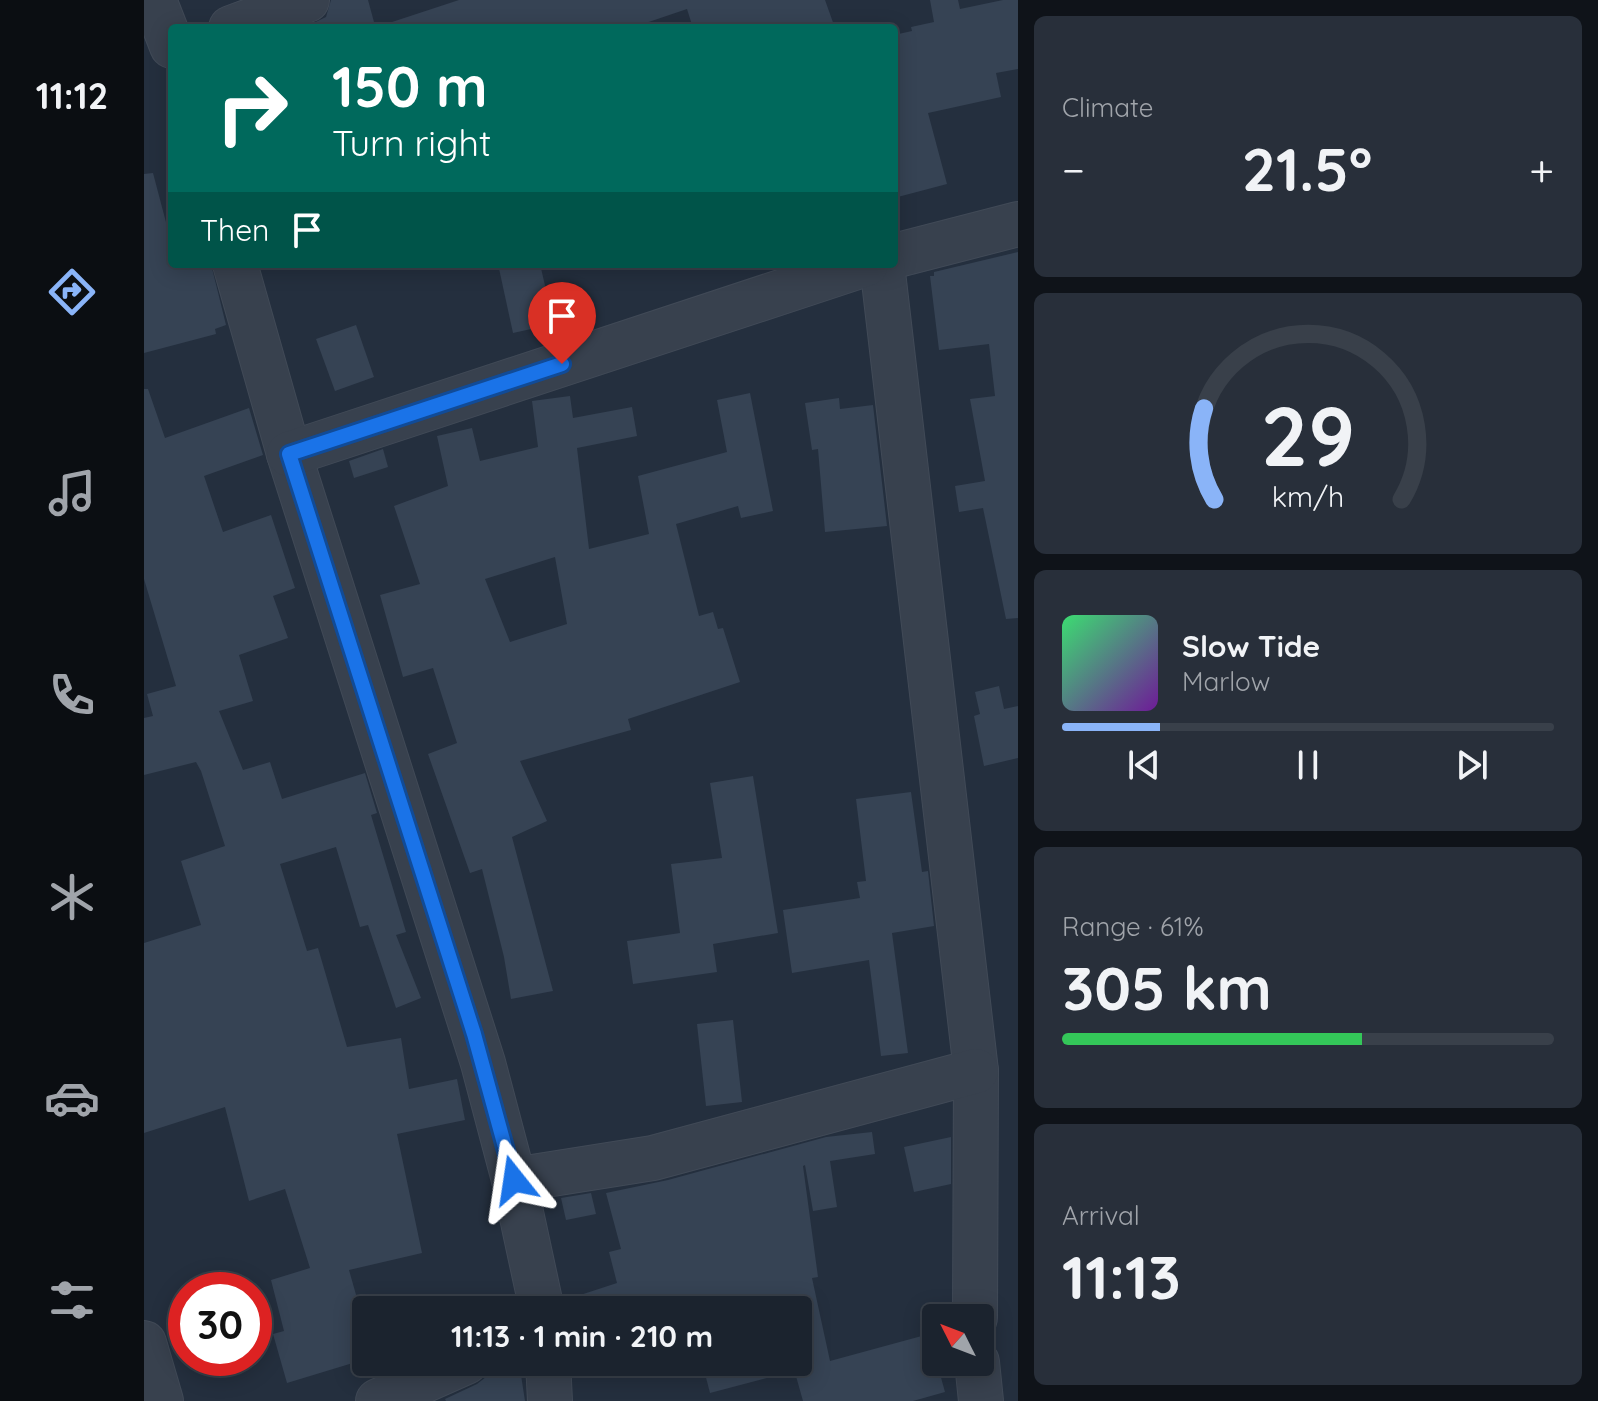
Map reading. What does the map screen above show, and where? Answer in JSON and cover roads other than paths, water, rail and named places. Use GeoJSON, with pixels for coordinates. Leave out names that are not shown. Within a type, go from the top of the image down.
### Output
{"type":"FeatureCollection","features":[{"type":"Feature","properties":{"kind":"street"},"geometry":{"type":"LineString","coordinates":[[154,0],[168,36]]}},
{"type":"Feature","properties":{"kind":"street"},"geometry":{"type":"LineString","coordinates":[[242,24],[307,0]]}},
{"type":"Feature","properties":{"kind":"street"},"geometry":{"type":"LineString","coordinates":[[898,255],[1018,224]]}},
{"type":"Feature","properties":{"kind":"street"},"geometry":{"type":"LineString","coordinates":[[236,268],[289,454],[479,1049],[514,1180],[539,1296]]}},
{"type":"Feature","properties":{"kind":"street"},"geometry":{"type":"LineString","coordinates":[[289,454],[854,268]]}},
{"type":"Feature","properties":{"kind":"street"},"geometry":{"type":"LineString","coordinates":[[882,268],[976,1071],[975,1304]]}},
{"type":"Feature","properties":{"kind":"street"},"geometry":{"type":"LineString","coordinates":[[514,1180],[653,1158],[976,1071]]}},
{"type":"Feature","properties":{"kind":"street"},"geometry":{"type":"LineString","coordinates":[[144,1343],[161,1401]]}},
{"type":"Feature","properties":{"kind":"street"},"geometry":{"type":"LineString","coordinates":[[378,1401],[434,1376]]}},
{"type":"Feature","properties":{"kind":"street"},"geometry":{"type":"LineString","coordinates":[[549,1376],[550,1401]]}},
{"type":"Feature","properties":{"kind":"street"},"geometry":{"type":"LineString","coordinates":[[978,1376],[981,1401]]}}]}
